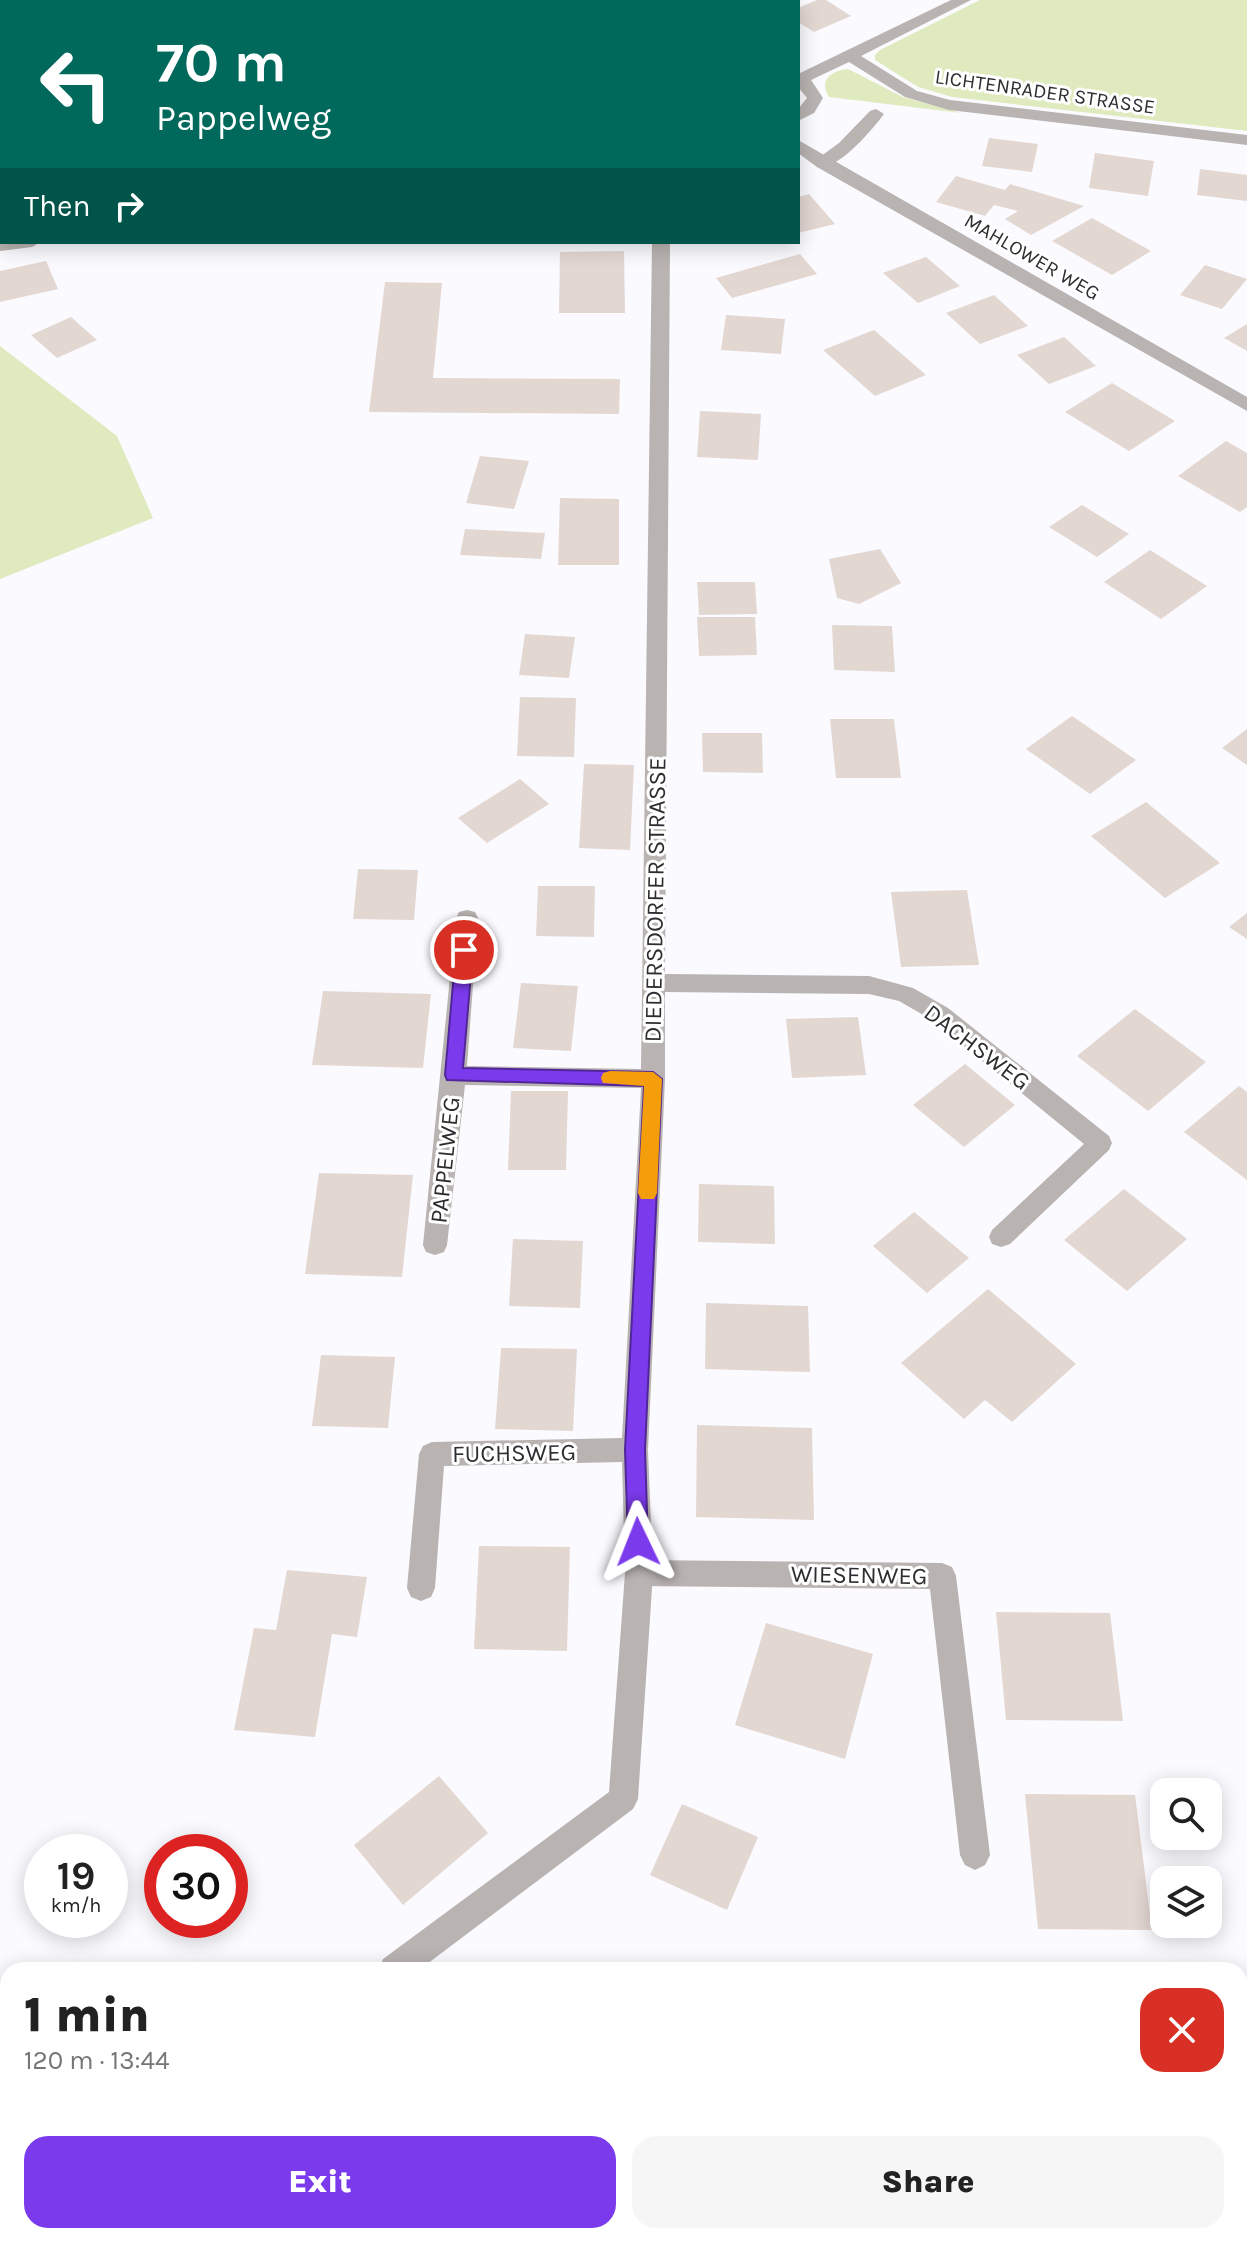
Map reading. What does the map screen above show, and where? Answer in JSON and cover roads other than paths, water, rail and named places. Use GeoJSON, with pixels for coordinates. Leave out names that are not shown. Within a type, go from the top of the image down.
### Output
{"type":"FeatureCollection","features":[{"type":"Feature","properties":{"kind":"street"},"geometry":{"type":"LineString","coordinates":[[800,79],[963,0]]}},
{"type":"Feature","properties":{"kind":"street","name":"LICHTENRADER STRASSE"},"geometry":{"type":"LineString","coordinates":[[848,54],[911,94],[949,105],[1247,140]]}},
{"type":"Feature","properties":{"kind":"street"},"geometry":{"type":"LineString","coordinates":[[800,81],[813,91],[815,98],[808,110],[800,115]]}},
{"type":"Feature","properties":{"kind":"street"},"geometry":{"type":"LineString","coordinates":[[823,163],[845,147],[876,114]]}},
{"type":"Feature","properties":{"kind":"street","name":"MAHLOWER WEG"},"geometry":{"type":"LineString","coordinates":[[800,146],[823,163],[1247,405]]}},
{"type":"Feature","properties":{"kind":"street","name":"DIEDERSDORFER STRASSE"},"geometry":{"type":"LineString","coordinates":[[405,1962],[623,1799],[639,1573],[635,1450],[653,1079],[661,244]]}},
{"type":"Feature","properties":{"kind":"street","name":"PAPPELWEG"},"geometry":{"type":"LineString","coordinates":[[435,1245],[467,918]]}},
{"type":"Feature","properties":{"kind":"street","name":"DACHSWEG"},"geometry":{"type":"LineString","coordinates":[[655,983],[869,985],[905,994],[940,1014],[1100,1143],[1001,1237]]}},
{"type":"Feature","properties":{"kind":"street","name":"PAPPELWEG"},"geometry":{"type":"LineString","coordinates":[[454,1075],[653,1079]]}},
{"type":"Feature","properties":{"kind":"street","name":"FUCHSWEG"},"geometry":{"type":"LineString","coordinates":[[421,1588],[432,1454],[635,1450]]}},
{"type":"Feature","properties":{"kind":"street","name":"WIESENWEG"},"geometry":{"type":"LineString","coordinates":[[639,1573],[942,1576],[975,1855]]}}]}
